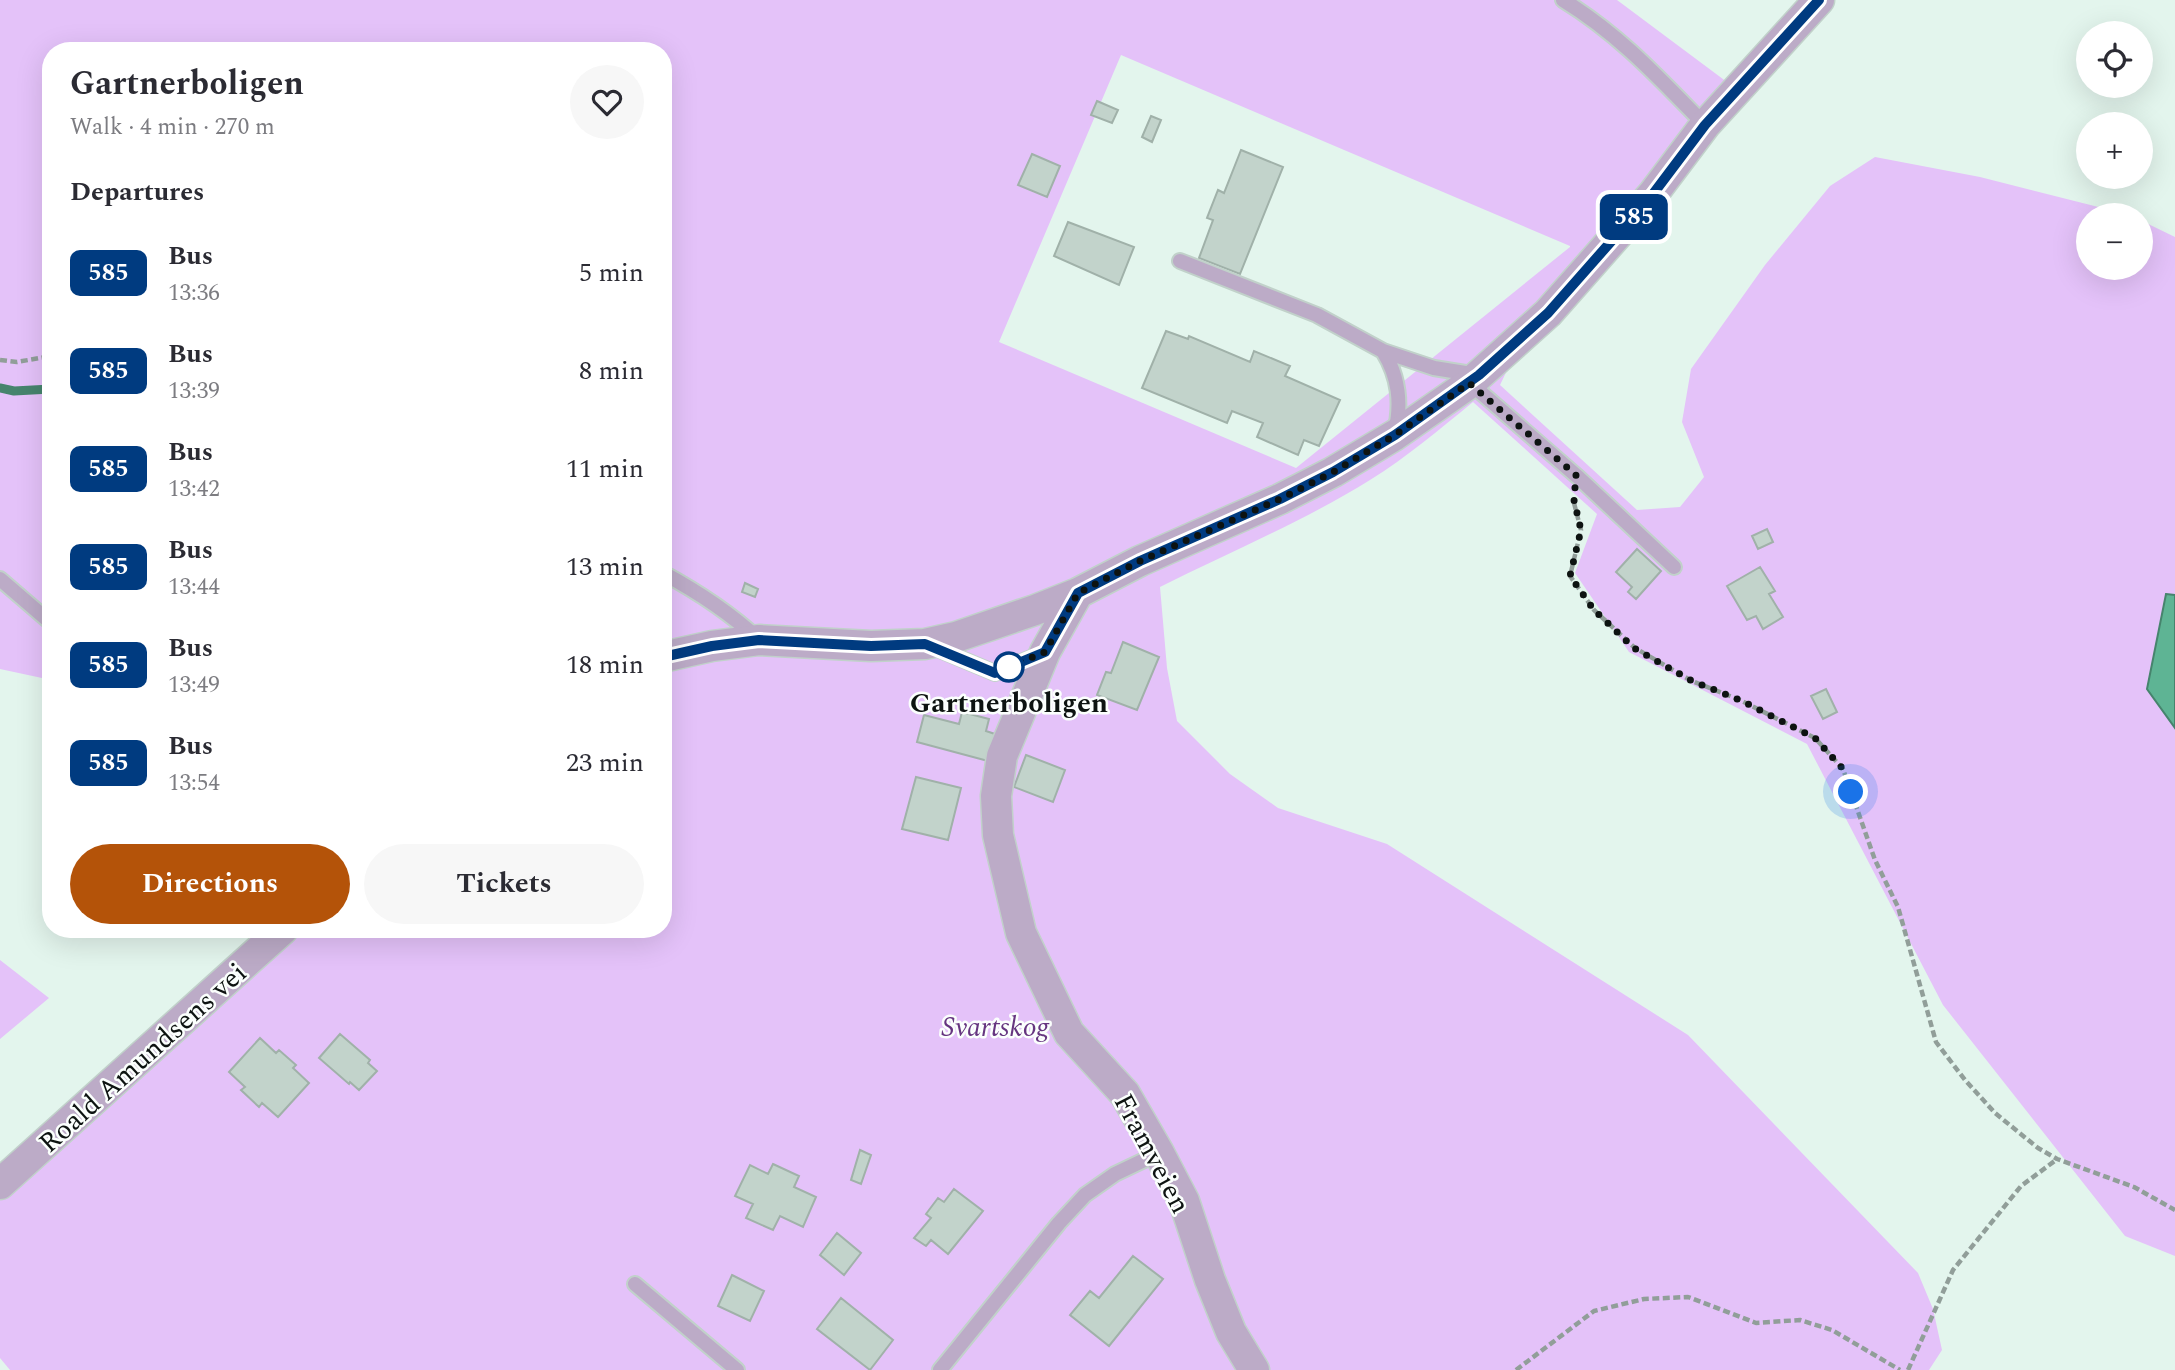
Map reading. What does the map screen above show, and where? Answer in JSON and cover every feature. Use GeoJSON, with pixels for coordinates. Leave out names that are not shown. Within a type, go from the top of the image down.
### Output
{"type":"FeatureCollection","features":[{"type":"Feature","properties":{"kind":"street"},"geometry":{"type":"LineString","coordinates":[[672,655],[759,640],[871,646],[925,644],[979,630],[1078,593],[1140,561],[1280,499],[1333,472],[1395,435],[1474,379],[1548,313],[1653,194],[1705,125],[1819,0]]}},
{"type":"Feature","properties":{"kind":"street","name":"Framveien"},"geometry":{"type":"LineString","coordinates":[[1078,593],[1045,652],[1002,756],[996,796],[998,835],[1021,933],[1069,1033],[1125,1094],[1159,1153],[1184,1201],[1210,1280],[1231,1332],[1254,1370]]}},
{"type":"Feature","properties":{"kind":"street","name":"Roald Amundsens vei"},"geometry":{"type":"LineString","coordinates":[[0,1184],[273,938]]}},
{"type":"Feature","properties":{"kind":"lane"},"geometry":{"type":"LineString","coordinates":[[1563,0],[1637,54],[1705,125]]}},
{"type":"Feature","properties":{"kind":"lane"},"geometry":{"type":"LineString","coordinates":[[1180,261],[1317,315],[1383,351],[1474,379],[1674,567]]}},
{"type":"Feature","properties":{"kind":"lane"},"geometry":{"type":"LineString","coordinates":[[1383,351],[1397,378],[1399,390],[1395,435]]}},
{"type":"Feature","properties":{"kind":"lane"},"geometry":{"type":"LineString","coordinates":[[672,578],[705,596],[759,640]]}},
{"type":"Feature","properties":{"kind":"lane"},"geometry":{"type":"LineString","coordinates":[[0,579],[42,615]]}},
{"type":"Feature","properties":{"kind":"lane"},"geometry":{"type":"LineString","coordinates":[[925,644],[995,673],[1045,652]]}},
{"type":"Feature","properties":{"kind":"lane"},"geometry":{"type":"LineString","coordinates":[[940,1370],[1059,1223],[1085,1195],[1115,1174],[1159,1153]]}},
{"type":"Feature","properties":{"kind":"lane"},"geometry":{"type":"LineString","coordinates":[[635,1284],[737,1370]]}},
{"type":"Feature","properties":{"kind":"path"},"geometry":{"type":"LineString","coordinates":[[0,360],[17,362],[42,358]]}},
{"type":"Feature","properties":{"kind":"path"},"geometry":{"type":"LineString","coordinates":[[1576,475],[1574,500],[1581,530],[1570,576],[1594,610],[1634,648],[1692,681],[1740,700],[1815,738],[1843,769],[1875,860],[1898,907],[1936,1042],[1965,1080],[1995,1113],[2038,1148],[2057,1159],[2134,1188],[2175,1210]]}},
{"type":"Feature","properties":{"kind":"path"},"geometry":{"type":"LineString","coordinates":[[1908,1370],[1954,1270],[2021,1186],[2057,1159]]}},
{"type":"Feature","properties":{"kind":"path"},"geometry":{"type":"LineString","coordinates":[[1516,1370],[1594,1311],[1644,1299],[1688,1297],[1756,1323],[1800,1320],[1832,1330],[1900,1370]]}},
{"type":"Feature","properties":{"kind":"green space","name":"Svartskog"},"geometry":{"type":"Polygon","coordinates":[[[0,0],[1617,0],[1747,97],[1513,358],[1500,385],[1637,510],[1680,507],[1704,477],[1682,422],[1691,369],[1765,265],[1830,186],[1875,157],[1980,177],[2083,203],[2076,203],[2076,280],[2153,280],[2153,226],[2175,237],[2175,595],[2167,594],[2147,689],[2175,728],[2175,1256],[2125,1236],[1943,1005],[1807,744],[1629,652],[1575,573],[1597,514],[1473,402],[1397,462],[1345,495],[1160,587],[1167,668],[1177,721],[1230,774],[1278,808],[1387,844],[1688,1035],[1918,1273],[1933,1309],[1942,1350],[1929,1370],[10,1370],[0,1358],[0,1166],[109,1071],[249,938],[672,938],[672,42],[42,42],[42,678],[0,669],[0,0]],[[1121,55],[999,342],[1296,468],[1570,246],[1121,55]]]}},
{"type":"Feature","properties":{"kind":"green space"},"geometry":{"type":"Polygon","coordinates":[[[0,960],[49,998],[0,1039],[0,960]]]}},
{"type":"Feature","properties":{"kind":"shaded area"},"geometry":{"type":"Polygon","coordinates":[[[2166,594],[2175,595],[2175,728],[2147,689],[2166,594]]]}},
{"type":"Feature","properties":{"kind":"building"},"geometry":{"type":"Polygon","coordinates":[[[1097,101],[1118,110],[1112,123],[1091,115],[1097,101]]]}},
{"type":"Feature","properties":{"kind":"building"},"geometry":{"type":"Polygon","coordinates":[[[1151,116],[1161,120],[1152,142],[1142,137],[1151,116]]]}},
{"type":"Feature","properties":{"kind":"building"},"geometry":{"type":"Polygon","coordinates":[[[1241,150],[1283,167],[1240,274],[1199,258],[1213,220],[1207,218],[1218,190],[1224,193],[1241,150]]]}},
{"type":"Feature","properties":{"kind":"building"},"geometry":{"type":"Polygon","coordinates":[[[1032,154],[1060,166],[1047,197],[1018,185],[1032,154]]]}},
{"type":"Feature","properties":{"kind":"building"},"geometry":{"type":"Polygon","coordinates":[[[1068,222],[1134,247],[1119,285],[1054,256],[1068,222]]]}},
{"type":"Feature","properties":{"kind":"building"},"geometry":{"type":"Polygon","coordinates":[[[1166,331],[1188,339],[1189,336],[1250,362],[1254,351],[1290,366],[1285,376],[1340,400],[1319,446],[1304,440],[1298,455],[1257,437],[1263,423],[1232,411],[1227,423],[1142,388],[1166,331]]]}},
{"type":"Feature","properties":{"kind":"building"},"geometry":{"type":"Polygon","coordinates":[[[1767,529],[1773,542],[1758,549],[1752,536],[1767,529]]]}},
{"type":"Feature","properties":{"kind":"building"},"geometry":{"type":"Polygon","coordinates":[[[1637,549],[1661,571],[1636,599],[1628,592],[1632,587],[1616,572],[1637,549]]]}},
{"type":"Feature","properties":{"kind":"building"},"geometry":{"type":"Polygon","coordinates":[[[1760,567],[1775,591],[1769,594],[1783,617],[1763,629],[1756,616],[1747,620],[1727,586],[1760,567]]]}},
{"type":"Feature","properties":{"kind":"building"},"geometry":{"type":"Polygon","coordinates":[[[745,583],[758,589],[755,597],[742,592],[745,583]]]}},
{"type":"Feature","properties":{"kind":"building"},"geometry":{"type":"Polygon","coordinates":[[[1123,642],[1159,657],[1137,710],[1097,695],[1106,672],[1111,673],[1123,642]]]}},
{"type":"Feature","properties":{"kind":"building"},"geometry":{"type":"Polygon","coordinates":[[[1826,689],[1837,712],[1823,719],[1811,696],[1826,689]]]}},
{"type":"Feature","properties":{"kind":"building"},"geometry":{"type":"Polygon","coordinates":[[[962,712],[989,719],[986,731],[995,734],[988,761],[917,742],[924,715],[959,724],[962,712]]]}},
{"type":"Feature","properties":{"kind":"building"},"geometry":{"type":"Polygon","coordinates":[[[1026,755],[1065,770],[1053,802],[1014,787],[1026,755]]]}},
{"type":"Feature","properties":{"kind":"building"},"geometry":{"type":"Polygon","coordinates":[[[916,777],[961,788],[948,840],[902,829],[916,777]]]}},
{"type":"Feature","properties":{"kind":"building"},"geometry":{"type":"Polygon","coordinates":[[[340,1034],[370,1060],[368,1063],[377,1071],[359,1090],[319,1058],[340,1034]]]}},
{"type":"Feature","properties":{"kind":"building"},"geometry":{"type":"Polygon","coordinates":[[[260,1038],[276,1053],[279,1050],[296,1065],[293,1068],[309,1083],[278,1117],[262,1103],[259,1107],[241,1090],[245,1087],[229,1072],[260,1038]]]}},
{"type":"Feature","properties":{"kind":"building"},"geometry":{"type":"Polygon","coordinates":[[[860,1150],[871,1155],[861,1184],[851,1180],[860,1150]]]}},
{"type":"Feature","properties":{"kind":"building"},"geometry":{"type":"Polygon","coordinates":[[[773,1164],[799,1176],[794,1187],[816,1197],[803,1227],[780,1216],[773,1230],[746,1218],[753,1204],[735,1196],[750,1165],[768,1174],[773,1164]]]}},
{"type":"Feature","properties":{"kind":"building"},"geometry":{"type":"Polygon","coordinates":[[[954,1189],[983,1211],[948,1254],[931,1240],[926,1246],[914,1238],[931,1218],[926,1214],[938,1198],[944,1202],[954,1189]]]}},
{"type":"Feature","properties":{"kind":"building"},"geometry":{"type":"Polygon","coordinates":[[[837,1233],[861,1253],[844,1275],[820,1255],[837,1233]]]}},
{"type":"Feature","properties":{"kind":"building"},"geometry":{"type":"Polygon","coordinates":[[[1133,1256],[1163,1279],[1109,1346],[1070,1315],[1090,1291],[1099,1298],[1133,1256]]]}},
{"type":"Feature","properties":{"kind":"building"},"geometry":{"type":"Polygon","coordinates":[[[732,1275],[764,1291],[750,1321],[718,1306],[732,1275]]]}},
{"type":"Feature","properties":{"kind":"building"},"geometry":{"type":"Polygon","coordinates":[[[841,1298],[893,1340],[870,1370],[817,1329],[841,1298]]]}},
{"type":"Feature","properties":{"kind":"waterway"},"geometry":{"type":"LineString","coordinates":[[0,388],[14,391],[42,389]]}},
{"type":"Feature","properties":{"kind":"bus line","name":"585"},"geometry":{"type":"LineString","coordinates":[[672,655],[759,640],[871,646],[925,644],[995,673],[1045,652],[1078,593],[1140,561],[1280,499],[1333,472],[1395,435],[1479,375],[1548,313],[1653,194],[1705,125],[1819,0]]}},
{"type":"Feature","properties":{"kind":"place","name":"Gartnerboligen"},"geometry":{"type":"Point","coordinates":[1009,667]}},
{"type":"Feature","properties":{"kind":"route"},"geometry":{"type":"LineString","coordinates":[[1009,667],[1045,652],[1078,593],[1140,561],[1280,499],[1333,472],[1395,435],[1469,383],[1576,475],[1574,500],[1581,530],[1570,576],[1594,610],[1634,648],[1692,681],[1740,700],[1815,738],[1843,769],[1851,792]]}}]}
